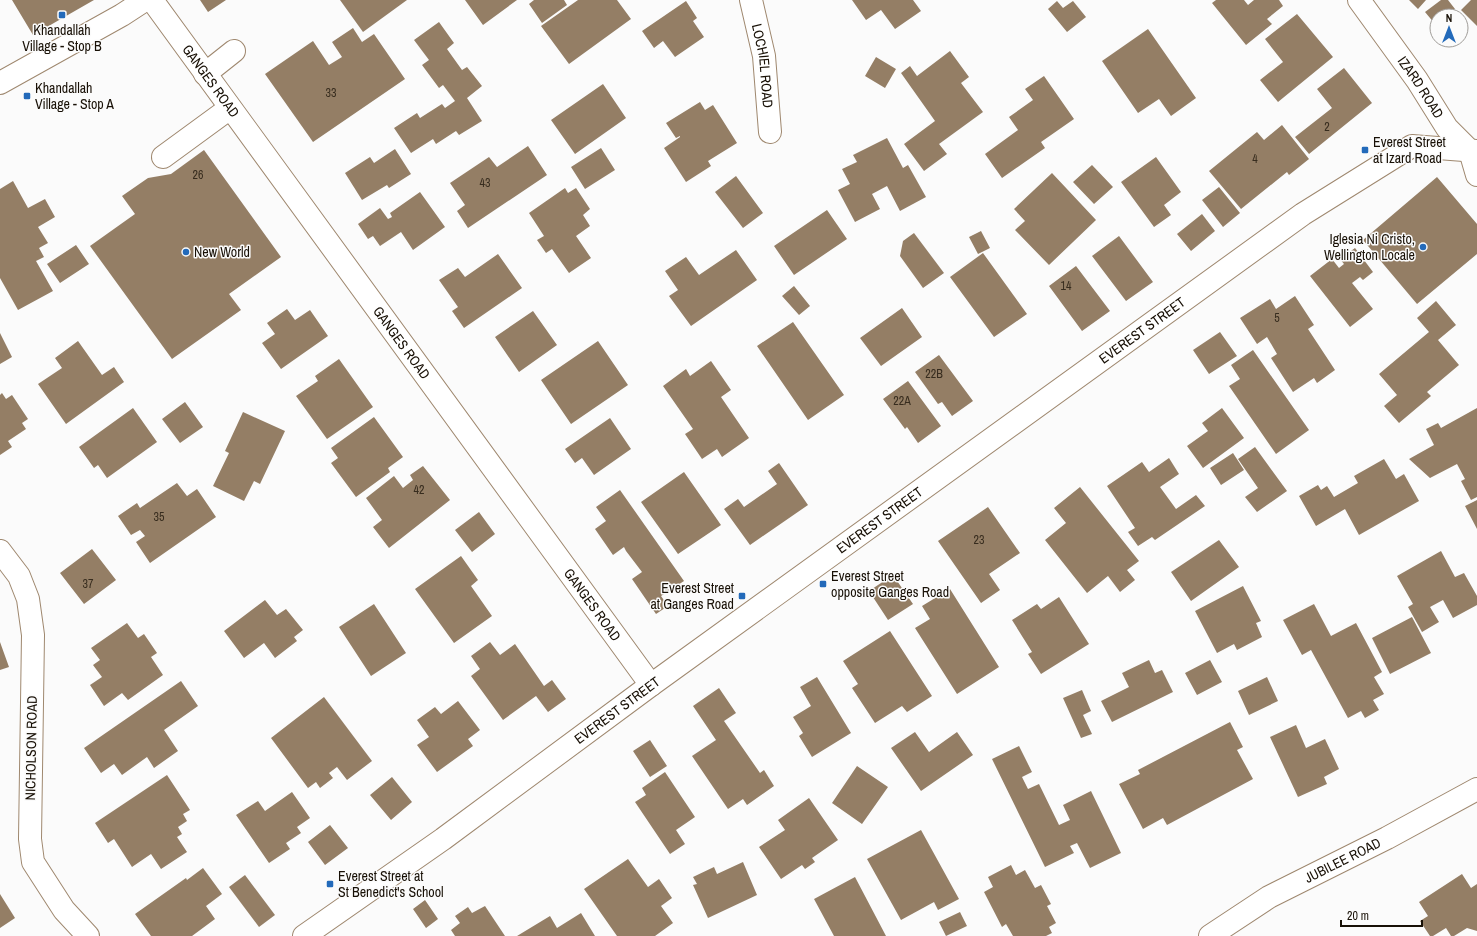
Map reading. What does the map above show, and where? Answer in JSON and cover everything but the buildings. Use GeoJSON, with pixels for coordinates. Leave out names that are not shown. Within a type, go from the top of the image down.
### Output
{"type":"FeatureCollection","features":[{"type":"Feature","properties":{"kind":"street"},"geometry":{"type":"LineString","coordinates":[[0,83],[145,0]]}},
{"type":"Feature","properties":{"kind":"street","name":"GANGES ROAD"},"geometry":{"type":"LineString","coordinates":[[152,0],[651,685]]}},
{"type":"Feature","properties":{"kind":"street","name":"LOCHIEL ROAD"},"geometry":{"type":"LineString","coordinates":[[751,0],[764,56],[770,132]]}},
{"type":"Feature","properties":{"kind":"street","name":"IZARD ROAD"},"geometry":{"type":"LineString","coordinates":[[1359,0],[1417,80],[1447,128],[1473,151],[1477,175]]}},
{"type":"Feature","properties":{"kind":"street"},"geometry":{"type":"LineString","coordinates":[[206,74],[234,52]]}},
{"type":"Feature","properties":{"kind":"street"},"geometry":{"type":"LineString","coordinates":[[163,157],[230,108]]}},
{"type":"Feature","properties":{"kind":"street","name":"EVEREST STREET"},"geometry":{"type":"LineString","coordinates":[[304,936],[443,839],[651,685],[1303,214],[1412,146],[1473,151]]}},
{"type":"Feature","properties":{"kind":"street","name":"NICHOLSON ROAD"},"geometry":{"type":"LineString","coordinates":[[0,550],[19,576],[28,599],[32,635],[30,831],[32,862],[64,910],[88,936]]}},
{"type":"Feature","properties":{"kind":"street","name":"JUBILEE ROAD"},"geometry":{"type":"LineString","coordinates":[[1210,936],[1269,897],[1387,838],[1477,789]]}},
{"type":"Feature","properties":{"kind":"place","name":"Khandallah Village - Stop B"},"geometry":{"type":"Point","coordinates":[62,15]}},
{"type":"Feature","properties":{"kind":"place","name":"Khandallah Village - Stop A"},"geometry":{"type":"Point","coordinates":[27,96]}},
{"type":"Feature","properties":{"kind":"place","name":"Everest Street at Izard Road"},"geometry":{"type":"Point","coordinates":[1365,150]}},
{"type":"Feature","properties":{"kind":"place","name":"Iglesia Ni Cristo, Wellington Locale"},"geometry":{"type":"Point","coordinates":[1423,247]}},
{"type":"Feature","properties":{"kind":"place","name":"New World"},"geometry":{"type":"Point","coordinates":[186,252]}},
{"type":"Feature","properties":{"kind":"place","name":"Everest Street opposite Ganges Road"},"geometry":{"type":"Point","coordinates":[823,584]}},
{"type":"Feature","properties":{"kind":"place","name":"Everest Street at Ganges Road"},"geometry":{"type":"Point","coordinates":[742,596]}},
{"type":"Feature","properties":{"kind":"place","name":"Everest Street at St Benedict's School"},"geometry":{"type":"Point","coordinates":[330,884]}}]}
